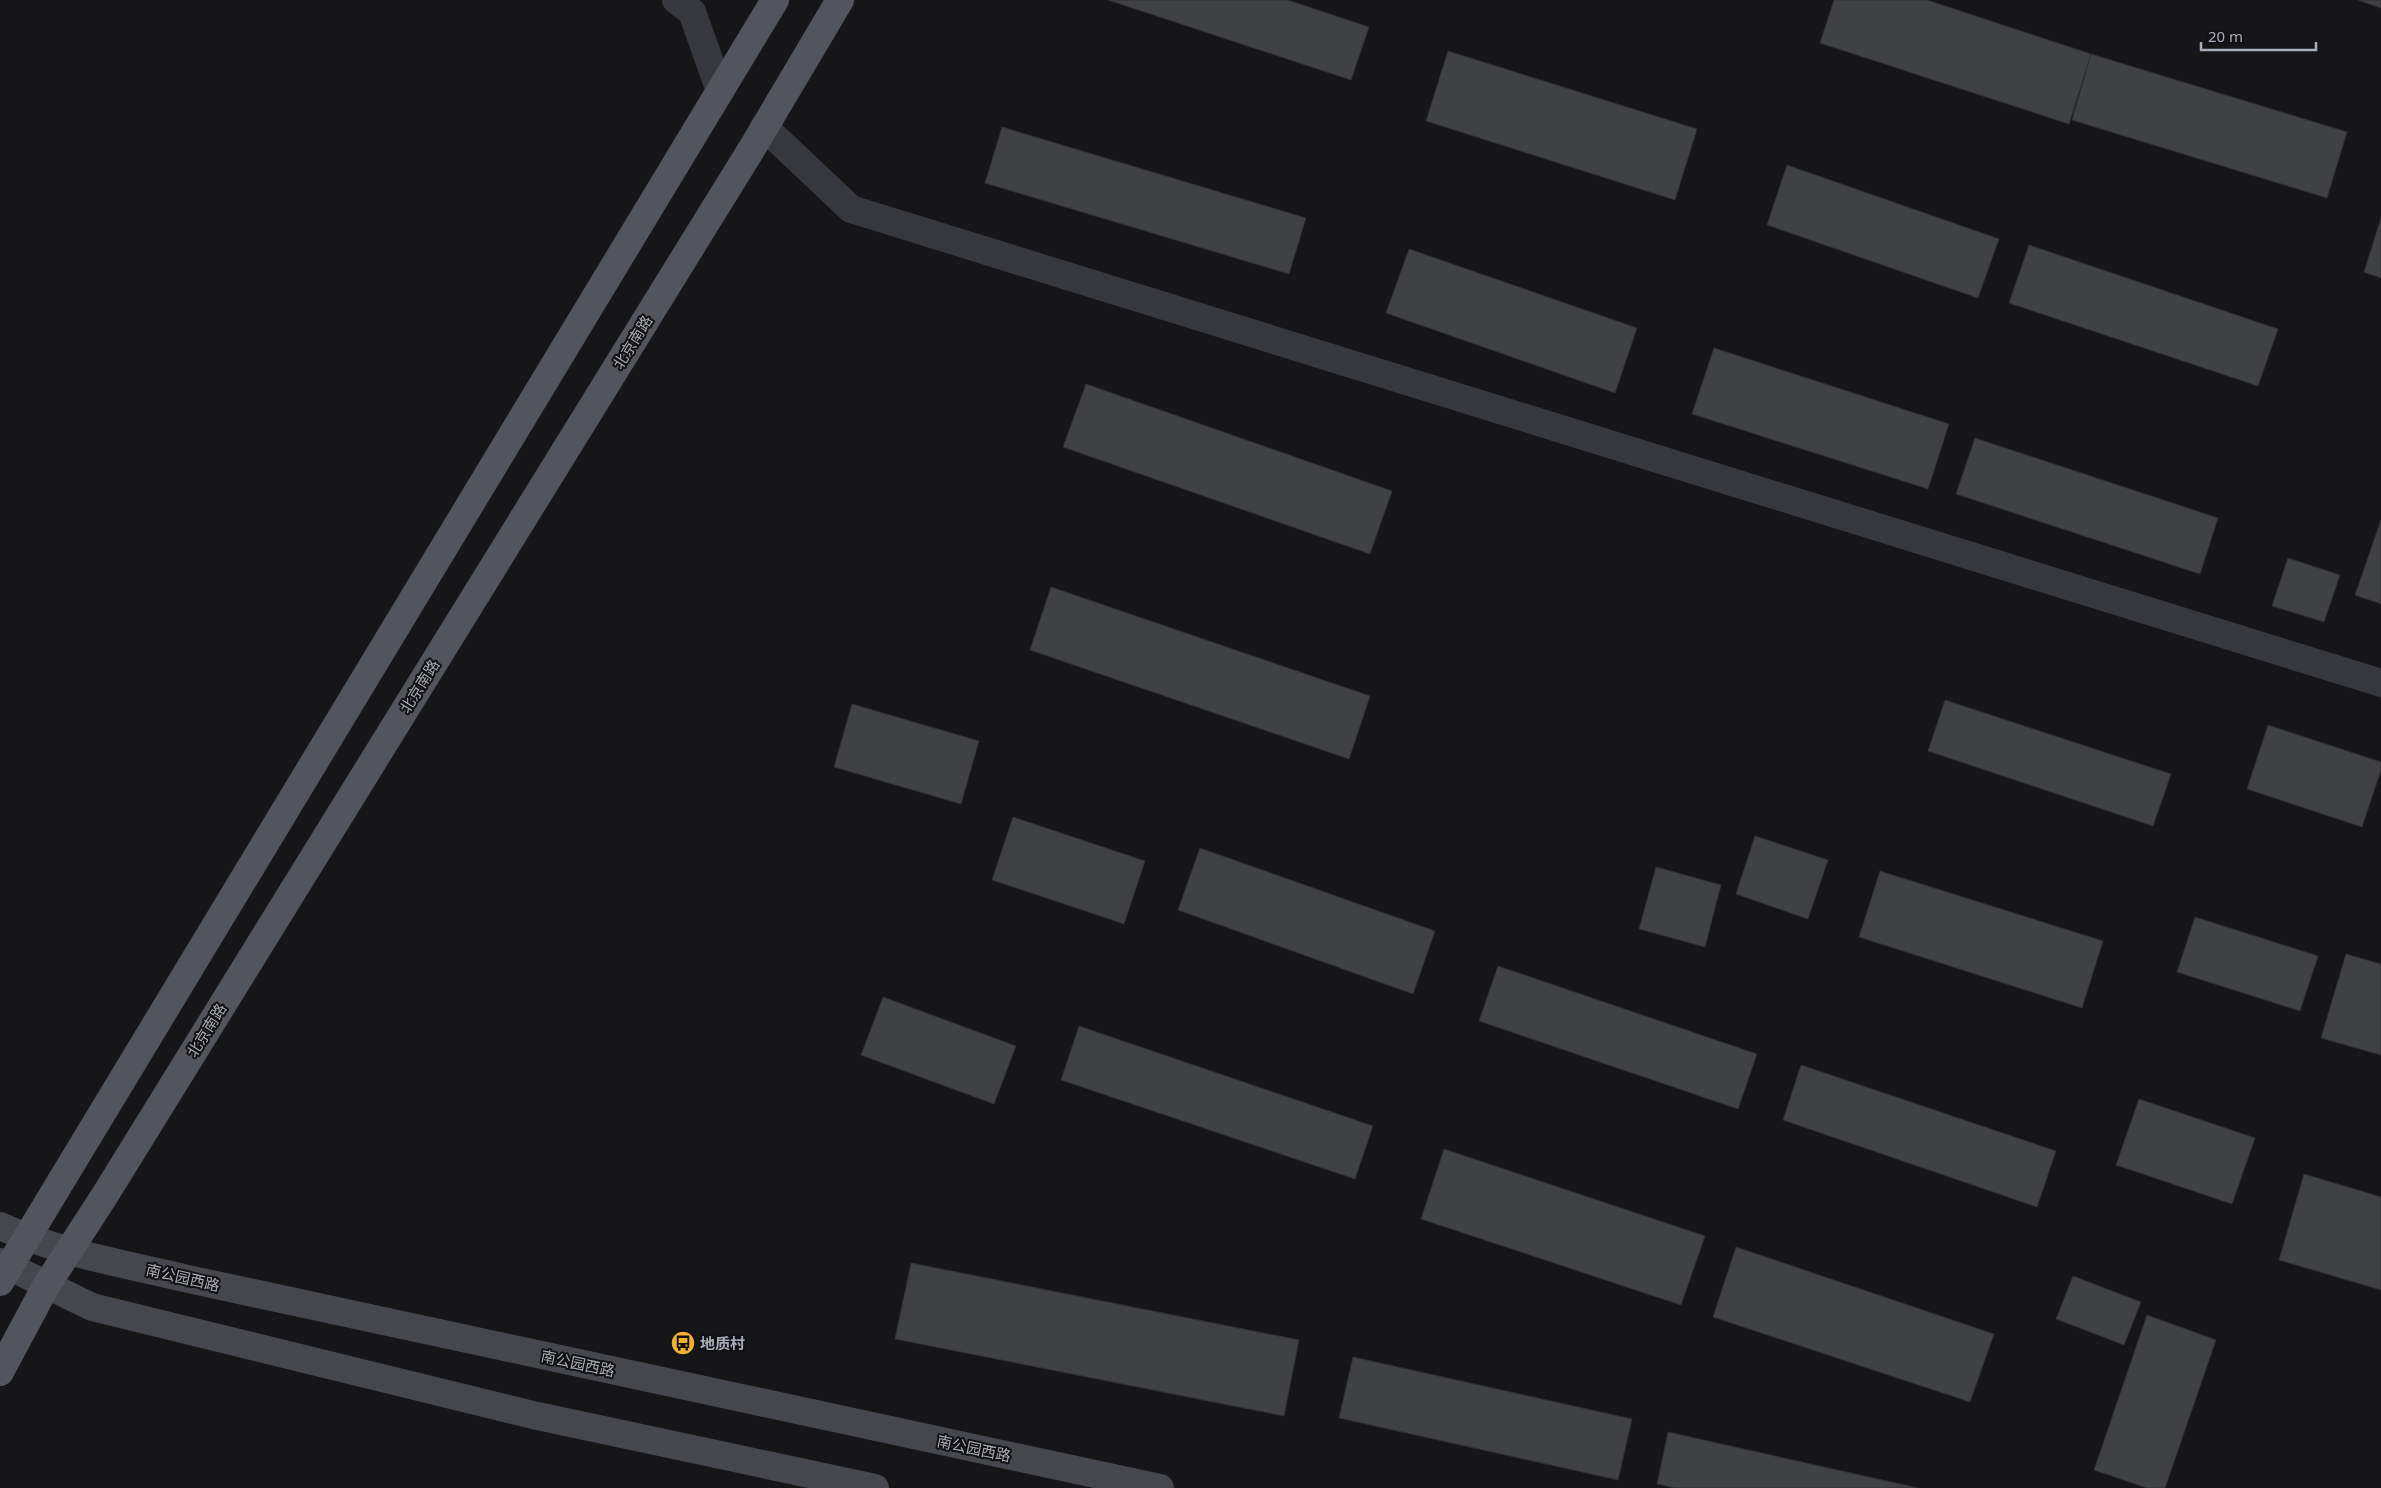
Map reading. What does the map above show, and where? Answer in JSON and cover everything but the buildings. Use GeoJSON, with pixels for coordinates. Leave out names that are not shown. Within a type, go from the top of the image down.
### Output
{"type":"FeatureCollection","features":[{"type":"Feature","properties":{"kind":"main road"},"geometry":{"type":"LineString","coordinates":[[775,0],[27,1238],[3,1270],[46,1286],[92,1308],[495,1406],[875,1488]]}},
{"type":"Feature","properties":{"kind":"main road","name":"北京南路"},"geometry":{"type":"LineString","coordinates":[[0,1372],[46,1286],[764,127],[840,0]]}},
{"type":"Feature","properties":{"kind":"main road","name":"南公园西路"},"geometry":{"type":"LineString","coordinates":[[0,1226],[27,1238],[68,1251],[188,1279],[1160,1488]]}},
{"type":"Feature","properties":{"kind":"street"},"geometry":{"type":"LineString","coordinates":[[676,0],[692,12],[720,92]]}},
{"type":"Feature","properties":{"kind":"street"},"geometry":{"type":"LineString","coordinates":[[764,127],[851,209],[2381,683]]}},
{"type":"Feature","properties":{"kind":"place","name":"地质村"},"geometry":{"type":"Point","coordinates":[683,1343]}}]}
